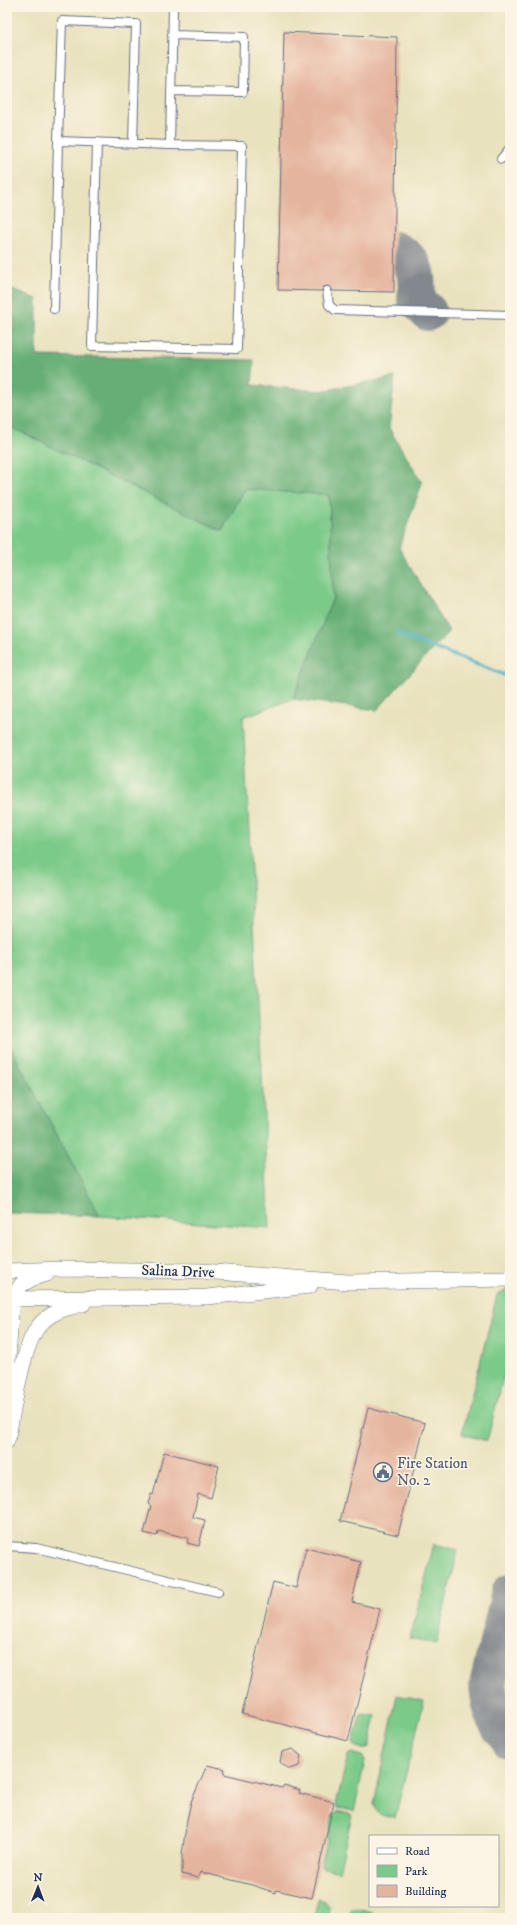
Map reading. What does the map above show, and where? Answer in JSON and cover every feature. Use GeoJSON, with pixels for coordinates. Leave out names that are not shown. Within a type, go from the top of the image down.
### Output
{"type":"FeatureCollection","features":[{"type":"Feature","properties":{"kind":"street","name":"Salina Drive"},"geometry":{"type":"LineString","coordinates":[[7,1271],[62,1269],[202,1271],[348,1282]]}},
{"type":"Feature","properties":{"kind":"street"},"geometry":{"type":"LineString","coordinates":[[7,1375],[9,1297],[21,1285],[33,1278],[62,1269]]}},
{"type":"Feature","properties":{"kind":"street","name":"Salina Drive"},"geometry":{"type":"LineString","coordinates":[[9,1297],[207,1297],[348,1282],[510,1279]]}},
{"type":"Feature","properties":{"kind":"street","name":"Salina Drive"},"geometry":{"type":"LineString","coordinates":[[7,1441],[28,1348],[38,1327],[58,1310],[111,1298]]}},
{"type":"Feature","properties":{"kind":"lane"},"geometry":{"type":"LineString","coordinates":[[170,145],[173,7]]}},
{"type":"Feature","properties":{"kind":"lane"},"geometry":{"type":"LineString","coordinates":[[54,309],[62,21],[136,24],[133,144]]}},
{"type":"Feature","properties":{"kind":"lane"},"geometry":{"type":"LineString","coordinates":[[171,91],[243,92],[244,37],[172,35]]}},
{"type":"Feature","properties":{"kind":"lane"},"geometry":{"type":"LineString","coordinates":[[58,141],[96,142],[133,144],[242,146],[237,349],[92,346],[96,142]]}},
{"type":"Feature","properties":{"kind":"lane"},"geometry":{"type":"LineString","coordinates":[[501,159],[510,148]]}},
{"type":"Feature","properties":{"kind":"lane"},"geometry":{"type":"LineString","coordinates":[[327,291],[329,305],[335,310],[510,315]]}},
{"type":"Feature","properties":{"kind":"lane"},"geometry":{"type":"LineString","coordinates":[[7,1546],[36,1548],[218,1592]]}},
{"type":"Feature","properties":{"kind":"green space"},"geometry":{"type":"Polygon","coordinates":[[[7,288],[37,299],[37,356],[254,360],[252,385],[321,391],[395,377],[389,428],[422,483],[399,548],[449,631],[377,710],[293,699],[333,598],[329,495],[245,489],[222,531],[7,425],[7,288]]]}},
{"type":"Feature","properties":{"kind":"green space"},"geometry":{"type":"Polygon","coordinates":[[[7,425],[222,531],[245,489],[329,495],[333,598],[293,699],[243,717],[270,1228],[100,1216],[15,1056],[7,1038],[7,425]]]}},
{"type":"Feature","properties":{"kind":"green space"},"geometry":{"type":"Polygon","coordinates":[[[7,1038],[15,1056],[100,1216],[7,1213],[7,1038]]]}},
{"type":"Feature","properties":{"kind":"green space"},"geometry":{"type":"Polygon","coordinates":[[[505,1290],[510,1290],[510,1372],[505,1371],[487,1441],[462,1434],[497,1295],[505,1290]]]}},
{"type":"Feature","properties":{"kind":"green space"},"geometry":{"type":"Polygon","coordinates":[[[434,1544],[458,1550],[436,1644],[410,1638],[434,1544]]]}},
{"type":"Feature","properties":{"kind":"green space"},"geometry":{"type":"Polygon","coordinates":[[[397,1695],[424,1701],[395,1818],[381,1815],[375,1808],[374,1804],[397,1695]]]}},
{"type":"Feature","properties":{"kind":"green space"},"geometry":{"type":"Polygon","coordinates":[[[362,1714],[376,1716],[369,1747],[363,1749],[355,1746],[353,1743],[360,1716],[362,1714]]]}},
{"type":"Feature","properties":{"kind":"green space"},"geometry":{"type":"Polygon","coordinates":[[[351,1753],[362,1756],[365,1761],[354,1811],[337,1808],[336,1805],[348,1755],[351,1753]]]}},
{"type":"Feature","properties":{"kind":"green space"},"geometry":{"type":"Polygon","coordinates":[[[338,1811],[352,1815],[339,1872],[321,1867],[333,1814],[338,1811]]]}},
{"type":"Feature","properties":{"kind":"green space"},"geometry":{"type":"Polygon","coordinates":[[[318,1899],[325,1901],[329,1906],[328,1918],[314,1918],[318,1899]]]}},
{"type":"Feature","properties":{"kind":"green space"},"geometry":{"type":"Polygon","coordinates":[[[357,1908],[372,1912],[370,1918],[347,1918],[352,1909],[357,1908]]]}},
{"type":"Feature","properties":{"kind":"building"},"geometry":{"type":"Polygon","coordinates":[[[284,32],[397,37],[394,292],[333,291],[331,287],[327,286],[323,287],[322,291],[278,290],[284,32]]]}},
{"type":"Feature","properties":{"kind":"building","name":"Fire Station No. 2"},"geometry":{"type":"Polygon","coordinates":[[[368,1408],[425,1423],[398,1535],[340,1521],[368,1408]]]}},
{"type":"Feature","properties":{"kind":"building"},"geometry":{"type":"Polygon","coordinates":[[[164,1452],[219,1466],[211,1498],[198,1494],[193,1517],[205,1520],[199,1546],[187,1543],[188,1538],[158,1531],[157,1536],[144,1533],[151,1506],[148,1504],[151,1494],[153,1495],[164,1452]]]}},
{"type":"Feature","properties":{"kind":"building"},"geometry":{"type":"Polygon","coordinates":[[[306,1548],[361,1562],[352,1602],[380,1609],[348,1741],[242,1714],[273,1582],[296,1588],[306,1548]]]}},
{"type":"Feature","properties":{"kind":"building"},"geometry":{"type":"Polygon","coordinates":[[[293,1749],[301,1756],[299,1766],[289,1769],[280,1762],[282,1752],[293,1749]]]}},
{"type":"Feature","properties":{"kind":"building"},"geometry":{"type":"Polygon","coordinates":[[[207,1765],[225,1769],[224,1774],[282,1788],[284,1785],[300,1790],[299,1793],[334,1802],[312,1898],[276,1890],[276,1893],[252,1885],[200,1872],[198,1878],[182,1874],[182,1854],[191,1802],[207,1765]]]}},
{"type":"Feature","properties":{"kind":"waterway"},"geometry":{"type":"LineString","coordinates":[[398,634],[510,677]]}},
{"type":"Feature","properties":{"kind":"taxiway"},"geometry":{"type":"LineString","coordinates":[[394,250],[402,254],[412,264],[417,283],[416,299],[428,312]]}},
{"type":"Feature","properties":{"kind":"taxiway"},"geometry":{"type":"LineString","coordinates":[[510,1593],[488,1685],[494,1715],[510,1740]]}},
{"type":"Feature","properties":{"kind":"place","name":"Fire Station No. 2"},"geometry":{"type":"Point","coordinates":[383,1472]}}]}
